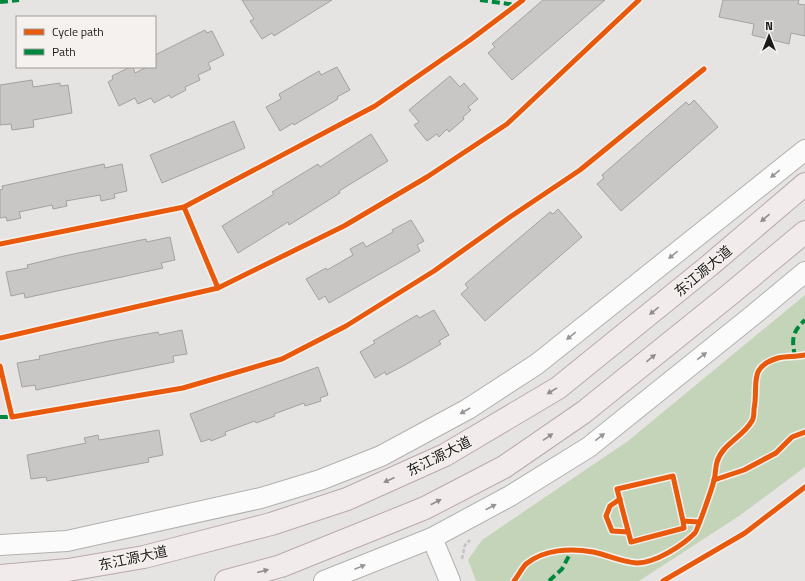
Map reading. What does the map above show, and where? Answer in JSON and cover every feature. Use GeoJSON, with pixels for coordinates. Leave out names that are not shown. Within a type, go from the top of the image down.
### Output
{"type":"FeatureCollection","features":[{"type":"Feature","properties":{"kind":"main road","name":"东江源大道"},"geometry":{"type":"LineString","coordinates":[[0,576],[68,570],[144,557],[272,524],[347,499],[445,456],[558,388],[710,266],[805,184]]}},
{"type":"Feature","properties":{"kind":"main road"},"geometry":{"type":"LineString","coordinates":[[226,581],[281,566],[425,508],[504,467],[584,412],[805,232]]}},
{"type":"Feature","properties":{"kind":"street"},"geometry":{"type":"LineString","coordinates":[[0,545],[67,541],[261,498],[320,480],[381,456],[468,409],[537,364],[805,150]]}},
{"type":"Feature","properties":{"kind":"street"},"geometry":{"type":"LineString","coordinates":[[324,581],[432,538],[510,496],[589,447],[805,272]]}},
{"type":"Feature","properties":{"kind":"street"},"geometry":{"type":"LineString","coordinates":[[432,538],[450,581]]}},
{"type":"Feature","properties":{"kind":"green space"},"geometry":{"type":"Polygon","coordinates":[[[805,295],[805,467],[739,516],[639,581],[476,581],[468,560],[482,540],[628,441],[805,295]]]}},
{"type":"Feature","properties":{"kind":"building"},"geometry":{"type":"Polygon","coordinates":[[[242,0],[332,0],[274,36],[272,33],[262,39],[250,21],[254,19],[242,0]]]}},
{"type":"Feature","properties":{"kind":"building"},"geometry":{"type":"Polygon","coordinates":[[[543,0],[605,0],[512,80],[488,53],[495,47],[492,44],[543,0]]]}},
{"type":"Feature","properties":{"kind":"building"},"geometry":{"type":"Polygon","coordinates":[[[723,0],[799,0],[798,4],[805,5],[805,36],[791,33],[789,44],[752,35],[754,24],[719,17],[723,0]]]}},
{"type":"Feature","properties":{"kind":"building"},"geometry":{"type":"Polygon","coordinates":[[[205,30],[207,33],[212,31],[224,55],[208,63],[211,69],[198,75],[200,80],[185,87],[186,90],[171,98],[169,95],[154,103],[151,98],[138,104],[135,98],[119,106],[108,82],[113,79],[112,76],[128,68],[133,68],[135,73],[145,68],[156,68],[156,54],[205,30]]]}},
{"type":"Feature","properties":{"kind":"building"},"geometry":{"type":"Polygon","coordinates":[[[337,67],[350,90],[337,97],[338,99],[294,125],[293,123],[280,131],[266,107],[281,99],[279,94],[319,71],[321,75],[337,67]]]}},
{"type":"Feature","properties":{"kind":"building"},"geometry":{"type":"Polygon","coordinates":[[[450,76],[460,87],[464,83],[478,99],[468,107],[471,110],[463,117],[464,119],[449,132],[447,129],[439,137],[437,134],[427,141],[414,125],[419,122],[409,110],[450,76]]]}},
{"type":"Feature","properties":{"kind":"building"},"geometry":{"type":"Polygon","coordinates":[[[32,80],[33,87],[60,83],[60,86],[68,85],[72,113],[33,120],[34,127],[12,130],[11,124],[0,125],[0,85],[32,80]]]}},
{"type":"Feature","properties":{"kind":"building"},"geometry":{"type":"Polygon","coordinates":[[[694,100],[718,127],[621,211],[597,184],[604,178],[602,175],[686,102],[689,105],[694,100]]]}},
{"type":"Feature","properties":{"kind":"building"},"geometry":{"type":"Polygon","coordinates":[[[234,121],[245,148],[162,183],[150,155],[234,121]]]}},
{"type":"Feature","properties":{"kind":"building"},"geometry":{"type":"Polygon","coordinates":[[[371,134],[388,161],[339,191],[340,193],[289,225],[288,222],[238,253],[222,226],[274,194],[272,192],[318,164],[320,167],[371,134]]]}},
{"type":"Feature","properties":{"kind":"building"},"geometry":{"type":"Polygon","coordinates":[[[104,164],[105,168],[122,164],[127,191],[114,194],[115,198],[101,201],[100,195],[66,201],[67,206],[53,209],[52,205],[19,212],[21,218],[7,221],[6,217],[0,218],[0,190],[3,189],[2,186],[104,164]]]}},
{"type":"Feature","properties":{"kind":"building"},"geometry":{"type":"Polygon","coordinates":[[[558,209],[582,237],[485,321],[461,294],[468,288],[465,284],[550,212],[553,214],[558,209]]]}},
{"type":"Feature","properties":{"kind":"building"},"geometry":{"type":"Polygon","coordinates":[[[411,220],[424,241],[417,245],[420,251],[329,303],[325,296],[319,300],[306,279],[326,268],[327,270],[353,255],[350,249],[363,242],[366,247],[393,232],[392,230],[411,220]]]}},
{"type":"Feature","properties":{"kind":"building"},"geometry":{"type":"Polygon","coordinates":[[[170,237],[175,260],[161,263],[163,268],[25,298],[24,293],[11,296],[6,272],[28,268],[27,265],[64,256],[146,239],[147,242],[170,237]]]}},
{"type":"Feature","properties":{"kind":"building"},"geometry":{"type":"Polygon","coordinates":[[[434,310],[449,335],[439,341],[441,344],[405,365],[386,375],[385,372],[375,378],[360,352],[375,343],[373,341],[417,315],[419,318],[434,310]]]}},
{"type":"Feature","properties":{"kind":"building"},"geometry":{"type":"Polygon","coordinates":[[[182,330],[187,354],[173,356],[174,362],[36,390],[35,385],[22,387],[17,363],[40,359],[39,356],[109,341],[158,332],[159,335],[182,330]]]}},
{"type":"Feature","properties":{"kind":"building"},"geometry":{"type":"Polygon","coordinates":[[[318,367],[328,395],[320,398],[321,401],[305,406],[304,403],[274,414],[275,416],[256,423],[255,421],[225,432],[226,435],[211,441],[210,439],[201,442],[190,414],[318,367]]]}},
{"type":"Feature","properties":{"kind":"building"},"geometry":{"type":"Polygon","coordinates":[[[159,430],[163,455],[148,458],[149,462],[47,481],[46,477],[31,479],[27,455],[86,443],[84,438],[98,435],[99,440],[159,430]]]}},
{"type":"Feature","properties":{"kind":"marked path"},"geometry":{"type":"LineString","coordinates":[[0,2],[19,0]]}},
{"type":"Feature","properties":{"kind":"marked path"},"geometry":{"type":"LineString","coordinates":[[480,0],[516,5]]}},
{"type":"Feature","properties":{"kind":"marked path"},"geometry":{"type":"LineString","coordinates":[[795,357],[793,346],[795,333],[805,320]]}},
{"type":"Feature","properties":{"kind":"marked path"},"geometry":{"type":"LineString","coordinates":[[0,417],[12,417]]}},
{"type":"Feature","properties":{"kind":"marked path"},"geometry":{"type":"LineString","coordinates":[[549,581],[562,569],[572,550]]}},
{"type":"Feature","properties":{"kind":"cycle path"},"geometry":{"type":"LineString","coordinates":[[0,244],[184,207],[375,106],[470,40],[523,0]]}},
{"type":"Feature","properties":{"kind":"cycle path"},"geometry":{"type":"LineString","coordinates":[[0,338],[218,288],[344,226],[427,177],[507,124],[639,0]]}},
{"type":"Feature","properties":{"kind":"cycle path"},"geometry":{"type":"LineString","coordinates":[[0,366],[12,417],[183,388],[282,359],[346,326],[434,271],[580,170],[704,69]]}},
{"type":"Feature","properties":{"kind":"cycle path"},"geometry":{"type":"LineString","coordinates":[[184,207],[218,288]]}},
{"type":"Feature","properties":{"kind":"cycle path"},"geometry":{"type":"LineString","coordinates":[[514,581],[526,564],[541,555],[549,553],[567,550],[585,551],[637,563],[660,557],[683,543],[695,533],[713,484],[716,464],[723,450],[743,432],[753,420],[756,378],[758,372],[762,366],[778,358],[805,355]]}},
{"type":"Feature","properties":{"kind":"cycle path"},"geometry":{"type":"LineString","coordinates":[[714,480],[744,470],[776,453],[792,437],[805,432]]}},
{"type":"Feature","properties":{"kind":"cycle path"},"geometry":{"type":"LineString","coordinates":[[683,521],[673,476],[617,489],[631,542],[684,528],[683,521],[699,522]]}},
{"type":"Feature","properties":{"kind":"cycle path"},"geometry":{"type":"LineString","coordinates":[[663,581],[745,533],[805,487]]}},
{"type":"Feature","properties":{"kind":"cycle path"},"geometry":{"type":"LineString","coordinates":[[620,499],[610,506],[606,516],[612,531],[628,532]]}}]}
